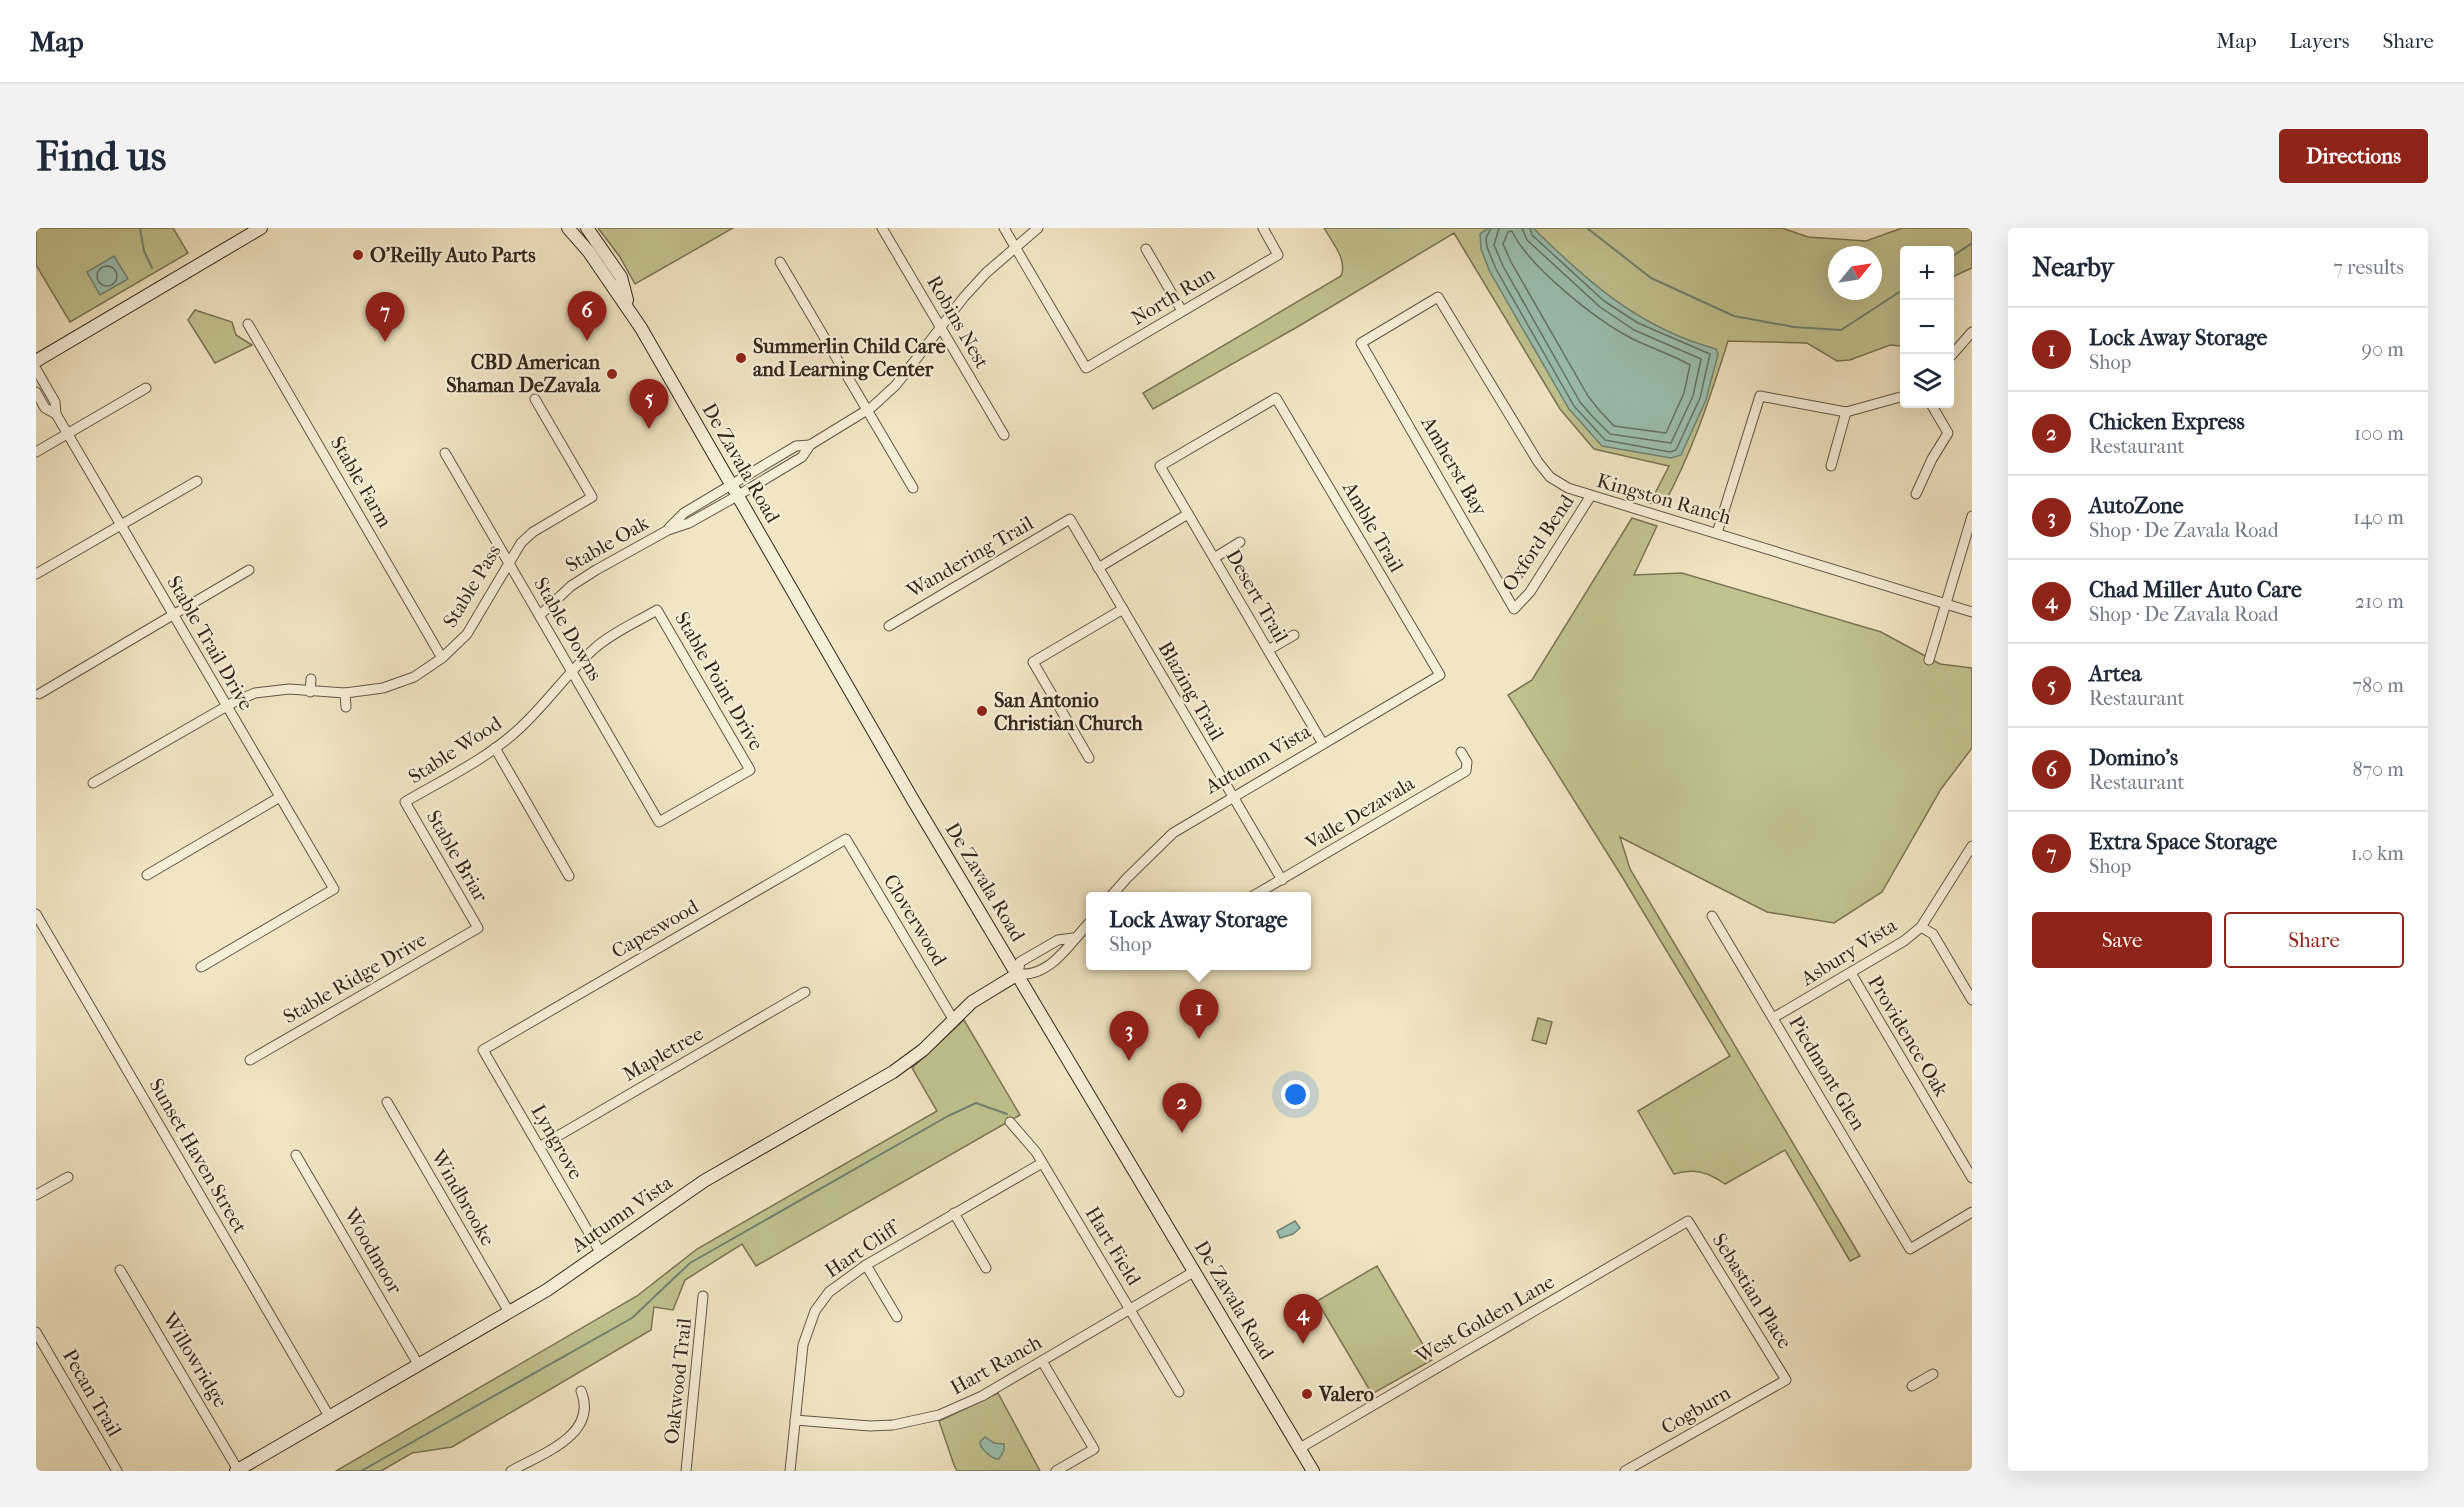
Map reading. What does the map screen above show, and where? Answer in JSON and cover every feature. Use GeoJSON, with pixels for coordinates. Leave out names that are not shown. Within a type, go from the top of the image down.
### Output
{"type":"FeatureCollection","features":[{"type":"Feature","properties":{"kind":"main road"},"geometry":{"type":"LineString","coordinates":[[36,361],[261,228]]}},
{"type":"Feature","properties":{"kind":"main road","name":"De Zavala Road"},"geometry":{"type":"LineString","coordinates":[[568,228],[590,252],[630,310],[913,800],[1313,1471]]}},
{"type":"Feature","properties":{"kind":"main road","name":"De Zavala Road"},"geometry":{"type":"LineString","coordinates":[[587,228],[621,277],[630,310]]}},
{"type":"Feature","properties":{"kind":"main road","name":"Autumn Vista"},"geometry":{"type":"LineString","coordinates":[[237,1470],[547,1290],[704,1181],[909,1062],[979,997],[1018,974]]}},
{"type":"Feature","properties":{"kind":"street","name":"Robins Nest"},"geometry":{"type":"LineString","coordinates":[[882,228],[1004,435]]}},
{"type":"Feature","properties":{"kind":"street"},"geometry":{"type":"LineString","coordinates":[[1004,228],[1015,248]]}},
{"type":"Feature","properties":{"kind":"street"},"geometry":{"type":"LineString","coordinates":[[810,445],[867,410],[896,386],[940,327],[986,273],[1038,228]]}},
{"type":"Feature","properties":{"kind":"street","name":"North Run"},"geometry":{"type":"LineString","coordinates":[[1015,248],[1086,368],[1278,255],[1263,228]]}},
{"type":"Feature","properties":{"kind":"street"},"geometry":{"type":"LineString","coordinates":[[1146,249],[1182,311]]}},
{"type":"Feature","properties":{"kind":"street"},"geometry":{"type":"LineString","coordinates":[[780,262],[913,488]]}},
{"type":"Feature","properties":{"kind":"street","name":"Amherst Bay"},"geometry":{"type":"LineString","coordinates":[[1438,297],[1361,343],[1514,609]]}},
{"type":"Feature","properties":{"kind":"street","name":"Kingston Ranch"},"geometry":{"type":"LineString","coordinates":[[1438,297],[1538,462],[1550,477],[1590,497],[1717,533],[1972,612]]}},
{"type":"Feature","properties":{"kind":"street","name":"Stable Farm"},"geometry":{"type":"LineString","coordinates":[[248,324],[442,658]]}},
{"type":"Feature","properties":{"kind":"street"},"geometry":{"type":"LineString","coordinates":[[1953,354],[1972,332]]}},
{"type":"Feature","properties":{"kind":"street","name":"Stable Trail Drive"},"geometry":{"type":"LineString","coordinates":[[36,369],[55,402],[56,414],[334,889],[201,967]]}},
{"type":"Feature","properties":{"kind":"street"},"geometry":{"type":"LineString","coordinates":[[36,452],[146,388]]}},
{"type":"Feature","properties":{"kind":"street","name":"Stable Trail Drive"},"geometry":{"type":"LineString","coordinates":[[36,392],[45,408],[56,414]]}},
{"type":"Feature","properties":{"kind":"street"},"geometry":{"type":"LineString","coordinates":[[1717,533],[1760,396],[1846,412],[1900,397]]}},
{"type":"Feature","properties":{"kind":"street","name":"Desert Trail"},"geometry":{"type":"LineString","coordinates":[[1276,398],[1160,466],[1323,744]]}},
{"type":"Feature","properties":{"kind":"street","name":"Amble Trail"},"geometry":{"type":"LineString","coordinates":[[1276,398],[1440,675]]}},
{"type":"Feature","properties":{"kind":"street","name":"Stable Pass"},"geometry":{"type":"LineString","coordinates":[[93,783],[244,697],[266,691],[345,693],[398,684],[442,658],[477,620],[520,543],[533,532],[592,497],[536,399]]}},
{"type":"Feature","properties":{"kind":"street"},"geometry":{"type":"LineString","coordinates":[[1916,494],[1932,459],[1948,433],[1932,408]]}},
{"type":"Feature","properties":{"kind":"street"},"geometry":{"type":"LineString","coordinates":[[1831,466],[1846,412]]}},
{"type":"Feature","properties":{"kind":"street","name":"Stable Oak"},"geometry":{"type":"LineString","coordinates":[[668,530],[684,513],[731,484],[796,446],[810,445]]}},
{"type":"Feature","properties":{"kind":"street","name":"Stable Oak"},"geometry":{"type":"LineString","coordinates":[[540,615],[571,586],[668,530],[689,523],[738,496],[802,458],[810,445]]}},
{"type":"Feature","properties":{"kind":"street","name":"Stable Downs"},"geometry":{"type":"LineString","coordinates":[[445,453],[659,822]]}},
{"type":"Feature","properties":{"kind":"street"},"geometry":{"type":"LineString","coordinates":[[36,574],[197,481]]}},
{"type":"Feature","properties":{"kind":"street","name":"Oxford Bend"},"geometry":{"type":"LineString","coordinates":[[1514,609],[1530,592],[1590,497]]}},
{"type":"Feature","properties":{"kind":"street"},"geometry":{"type":"LineString","coordinates":[[1098,568],[1188,514]]}},
{"type":"Feature","properties":{"kind":"street"},"geometry":{"type":"LineString","coordinates":[[1929,660],[1972,516]]}},
{"type":"Feature","properties":{"kind":"street","name":"Blazing Trail"},"geometry":{"type":"LineString","coordinates":[[1070,519],[1282,880]]}},
{"type":"Feature","properties":{"kind":"street","name":"Wandering Trail"},"geometry":{"type":"LineString","coordinates":[[889,626],[1070,519]]}},
{"type":"Feature","properties":{"kind":"street"},"geometry":{"type":"LineString","coordinates":[[1214,558],[1240,542]]}},
{"type":"Feature","properties":{"kind":"street"},"geometry":{"type":"LineString","coordinates":[[39,694],[249,570]]}},
{"type":"Feature","properties":{"kind":"street"},"geometry":{"type":"LineString","coordinates":[[1089,758],[1033,662],[1123,609]]}},
{"type":"Feature","properties":{"kind":"street","name":"Stable Wood"},"geometry":{"type":"LineString","coordinates":[[405,802],[495,748],[519,729],[603,642],[657,610]]}},
{"type":"Feature","properties":{"kind":"street","name":"Stable Point Drive"},"geometry":{"type":"LineString","coordinates":[[657,610],[750,770],[659,822]]}},
{"type":"Feature","properties":{"kind":"street"},"geometry":{"type":"LineString","coordinates":[[1268,650],[1294,634]]}},
{"type":"Feature","properties":{"kind":"street","name":"Autumn Vista"},"geometry":{"type":"LineString","coordinates":[[1116,892],[1159,844],[1188,823],[1440,675]]}},
{"type":"Feature","properties":{"kind":"street"},"geometry":{"type":"LineString","coordinates":[[310,692],[311,679]]}},
{"type":"Feature","properties":{"kind":"street"},"geometry":{"type":"LineString","coordinates":[[345,693],[346,707]]}},
{"type":"Feature","properties":{"kind":"street"},"geometry":{"type":"LineString","coordinates":[[495,748],[569,876]]}},
{"type":"Feature","properties":{"kind":"street","name":"Valle Dezavala"},"geometry":{"type":"LineString","coordinates":[[1262,892],[1466,771],[1467,762],[1461,752]]}},
{"type":"Feature","properties":{"kind":"street"},"geometry":{"type":"LineString","coordinates":[[147,875],[280,797]]}},
{"type":"Feature","properties":{"kind":"street","name":"Stable Briar"},"geometry":{"type":"LineString","coordinates":[[405,802],[478,928]]}},
{"type":"Feature","properties":{"kind":"street","name":"Cloverwood"},"geometry":{"type":"LineString","coordinates":[[846,838],[953,1019]]}},
{"type":"Feature","properties":{"kind":"street","name":"Capeswood"},"geometry":{"type":"LineString","coordinates":[[483,1050],[846,838]]}},
{"type":"Feature","properties":{"kind":"street","name":"Asbury Vista"},"geometry":{"type":"LineString","coordinates":[[1773,1018],[1904,941],[1921,927],[1972,846]]}},
{"type":"Feature","properties":{"kind":"street","name":"Sunset Haven Street"},"geometry":{"type":"LineString","coordinates":[[36,914],[329,1416]]}},
{"type":"Feature","properties":{"kind":"street","name":"Piedmont Glen"},"geometry":{"type":"LineString","coordinates":[[1712,916],[1910,1249],[1972,1212]]}},
{"type":"Feature","properties":{"kind":"street","name":"Autumn Vista"},"geometry":{"type":"LineString","coordinates":[[1073,938],[1058,940],[1020,962],[1018,974],[1029,975],[1066,953],[1073,938],[1086,926]]}},
{"type":"Feature","properties":{"kind":"street"},"geometry":{"type":"LineString","coordinates":[[1921,927],[1933,934],[1972,1000]]}},
{"type":"Feature","properties":{"kind":"street","name":"Stable Ridge Drive"},"geometry":{"type":"LineString","coordinates":[[250,1060],[478,928]]}},
{"type":"Feature","properties":{"kind":"street","name":"Providence Oak"},"geometry":{"type":"LineString","coordinates":[[1851,973],[1972,1178]]}},
{"type":"Feature","properties":{"kind":"street","name":"Mapletree"},"geometry":{"type":"LineString","coordinates":[[539,1147],[805,993]]}},
{"type":"Feature","properties":{"kind":"street","name":"Lyngrove"},"geometry":{"type":"LineString","coordinates":[[483,1050],[600,1252]]}},
{"type":"Feature","properties":{"kind":"street","name":"Windbrooke"},"geometry":{"type":"LineString","coordinates":[[387,1102],[509,1312]]}},
{"type":"Feature","properties":{"kind":"street","name":"Hart Field"},"geometry":{"type":"LineString","coordinates":[[1010,1122],[1042,1163],[1179,1392]]}},
{"type":"Feature","properties":{"kind":"street","name":"Woodmoor"},"geometry":{"type":"LineString","coordinates":[[296,1155],[418,1365]]}},
{"type":"Feature","properties":{"kind":"street","name":"Hart Cliff"},"geometry":{"type":"LineString","coordinates":[[790,1471],[801,1356],[810,1322],[830,1292],[866,1264],[1042,1163]]}},
{"type":"Feature","properties":{"kind":"street"},"geometry":{"type":"LineString","coordinates":[[36,1196],[68,1177]]}},
{"type":"Feature","properties":{"kind":"street"},"geometry":{"type":"LineString","coordinates":[[954,1213],[986,1268]]}},
{"type":"Feature","properties":{"kind":"street","name":"Sebastian Place"},"geometry":{"type":"LineString","coordinates":[[1688,1221],[1786,1380]]}},
{"type":"Feature","properties":{"kind":"street","name":"West Golden Lane"},"geometry":{"type":"LineString","coordinates":[[1300,1448],[1688,1221]]}},
{"type":"Feature","properties":{"kind":"street"},"geometry":{"type":"LineString","coordinates":[[866,1264],[897,1317]]}},
{"type":"Feature","properties":{"kind":"street","name":"Willowridge"},"geometry":{"type":"LineString","coordinates":[[120,1270],[237,1470]]}},
{"type":"Feature","properties":{"kind":"street","name":"Hart Ranch"},"geometry":{"type":"LineString","coordinates":[[795,1420],[870,1426],[917,1421],[961,1407],[1195,1271]]}},
{"type":"Feature","properties":{"kind":"street","name":"Oakwood Trail"},"geometry":{"type":"LineString","coordinates":[[686,1471],[703,1296]]}},
{"type":"Feature","properties":{"kind":"street","name":"Pecan Trail"},"geometry":{"type":"LineString","coordinates":[[36,1332],[117,1471]]}},
{"type":"Feature","properties":{"kind":"street"},"geometry":{"type":"LineString","coordinates":[[1042,1361],[1094,1449],[1056,1471]]}},
{"type":"Feature","properties":{"kind":"street"},"geometry":{"type":"LineString","coordinates":[[1912,1386],[1933,1374]]}},
{"type":"Feature","properties":{"kind":"street","name":"Cogburn"},"geometry":{"type":"LineString","coordinates":[[1625,1471],[1786,1380]]}},
{"type":"Feature","properties":{"kind":"street"},"geometry":{"type":"LineString","coordinates":[[511,1471],[575,1434],[583,1420],[585,1410],[581,1391]]}},
{"type":"Feature","properties":{"kind":"green space"},"geometry":{"type":"Polygon","coordinates":[[[36,228],[173,228],[188,253],[70,322],[36,265],[36,228]]]}},
{"type":"Feature","properties":{"kind":"green space"},"geometry":{"type":"Polygon","coordinates":[[[598,228],[733,228],[635,284],[620,257],[598,228]]]}},
{"type":"Feature","properties":{"kind":"green space"},"geometry":{"type":"Polygon","coordinates":[[[1324,228],[1782,228],[1808,237],[1866,241],[1902,228],[1972,228],[1972,268],[1954,276],[1954,246],[1900,246],[1900,346],[1890,345],[1850,360],[1837,361],[1807,343],[1728,341],[1692,446],[1663,506],[1650,503],[1669,466],[1594,449],[1560,409],[1454,233],[1299,326],[1153,409],[1143,393],[1341,276],[1343,270],[1341,257],[1324,228]]]}},
{"type":"Feature","properties":{"kind":"green space"},"geometry":{"type":"Polygon","coordinates":[[[195,310],[232,322],[236,335],[252,345],[215,363],[188,320],[195,310]]]}},
{"type":"Feature","properties":{"kind":"green space"},"geometry":{"type":"Polygon","coordinates":[[[1632,518],[1657,526],[1634,575],[1682,573],[1881,632],[1940,664],[1972,668],[1972,748],[1941,789],[1882,892],[1834,923],[1767,912],[1620,837],[1630,869],[1860,1256],[1850,1261],[1785,1150],[1725,1184],[1701,1172],[1688,1171],[1674,1174],[1638,1111],[1730,1056],[1621,875],[1508,695],[1532,680],[1632,518]]]}},
{"type":"Feature","properties":{"kind":"green space"},"geometry":{"type":"Polygon","coordinates":[[[1538,1018],[1552,1022],[1546,1044],[1532,1040],[1538,1018]]]}},
{"type":"Feature","properties":{"kind":"green space"},"geometry":{"type":"Polygon","coordinates":[[[964,1020],[1020,1115],[756,1266],[742,1244],[685,1280],[673,1310],[654,1307],[651,1330],[452,1447],[412,1453],[381,1471],[336,1471],[637,1296],[697,1249],[937,1111],[912,1068],[964,1020]]]}},
{"type":"Feature","properties":{"kind":"green space"},"geometry":{"type":"Polygon","coordinates":[[[1377,1266],[1432,1360],[1372,1394],[1317,1301],[1377,1266]]]}},
{"type":"Feature","properties":{"kind":"green space"},"geometry":{"type":"Polygon","coordinates":[[[998,1393],[1040,1471],[957,1471],[939,1421],[998,1393]]]}},
{"type":"Feature","properties":{"kind":"water"},"geometry":{"type":"Polygon","coordinates":[[[1489,228],[1533,228],[1574,267],[1616,301],[1663,329],[1716,349],[1718,354],[1706,400],[1681,455],[1671,458],[1602,446],[1569,409],[1490,272],[1481,249],[1480,234],[1489,228]]]}},
{"type":"Feature","properties":{"kind":"water"},"geometry":{"type":"Polygon","coordinates":[[[114,256],[128,279],[100,295],[87,272],[114,256]]]}},
{"type":"Feature","properties":{"kind":"water"},"geometry":{"type":"Polygon","coordinates":[[[1295,1221],[1300,1228],[1293,1234],[1280,1238],[1277,1231],[1295,1221]]]}},
{"type":"Feature","properties":{"kind":"water"},"geometry":{"type":"Polygon","coordinates":[[[985,1437],[994,1443],[1004,1444],[1004,1450],[999,1459],[990,1456],[982,1448],[980,1442],[985,1437]]]}},
{"type":"Feature","properties":{"kind":"waterway"},"geometry":{"type":"LineString","coordinates":[[140,228],[144,251],[152,268]]}},
{"type":"Feature","properties":{"kind":"waterway"},"geometry":{"type":"LineString","coordinates":[[1381,228],[1397,228]]}},
{"type":"Feature","properties":{"kind":"waterway"},"geometry":{"type":"LineString","coordinates":[[1587,228],[1651,278],[1734,316],[1794,327],[1841,330],[1900,292]]}},
{"type":"Feature","properties":{"kind":"waterway"},"geometry":{"type":"LineString","coordinates":[[1954,255],[1972,243]]}},
{"type":"Feature","properties":{"kind":"waterway"},"geometry":{"type":"LineString","coordinates":[[361,1471],[632,1318],[690,1263],[948,1116],[976,1103],[1007,1114]]}},
{"type":"Feature","properties":{"kind":"place","name":"O'Reilly Auto Parts"},"geometry":{"type":"Point","coordinates":[358,255]}},
{"type":"Feature","properties":{"kind":"place","name":"Domino's"},"geometry":{"type":"Point","coordinates":[587,341]}},
{"type":"Feature","properties":{"kind":"place","name":"Extra Space Storage"},"geometry":{"type":"Point","coordinates":[385,342]}},
{"type":"Feature","properties":{"kind":"place","name":"Summerlin Child Care and Learning Center"},"geometry":{"type":"Point","coordinates":[741,358]}},
{"type":"Feature","properties":{"kind":"place","name":"CBD American Shaman DeZavala"},"geometry":{"type":"Point","coordinates":[612,374]}},
{"type":"Feature","properties":{"kind":"place","name":"Artea"},"geometry":{"type":"Point","coordinates":[649,429]}},
{"type":"Feature","properties":{"kind":"place","name":"San Antonio Christian Church"},"geometry":{"type":"Point","coordinates":[982,711]}},
{"type":"Feature","properties":{"kind":"place","name":"Lock Away Storage"},"geometry":{"type":"Point","coordinates":[1199,1039]}},
{"type":"Feature","properties":{"kind":"place","name":"AutoZone"},"geometry":{"type":"Point","coordinates":[1129,1061]}},
{"type":"Feature","properties":{"kind":"place","name":"Chicken Express"},"geometry":{"type":"Point","coordinates":[1182,1133]}},
{"type":"Feature","properties":{"kind":"place","name":"Chad Miller Auto Care"},"geometry":{"type":"Point","coordinates":[1303,1344]}},
{"type":"Feature","properties":{"kind":"place","name":"Valero"},"geometry":{"type":"Point","coordinates":[1307,1394]}}]}
